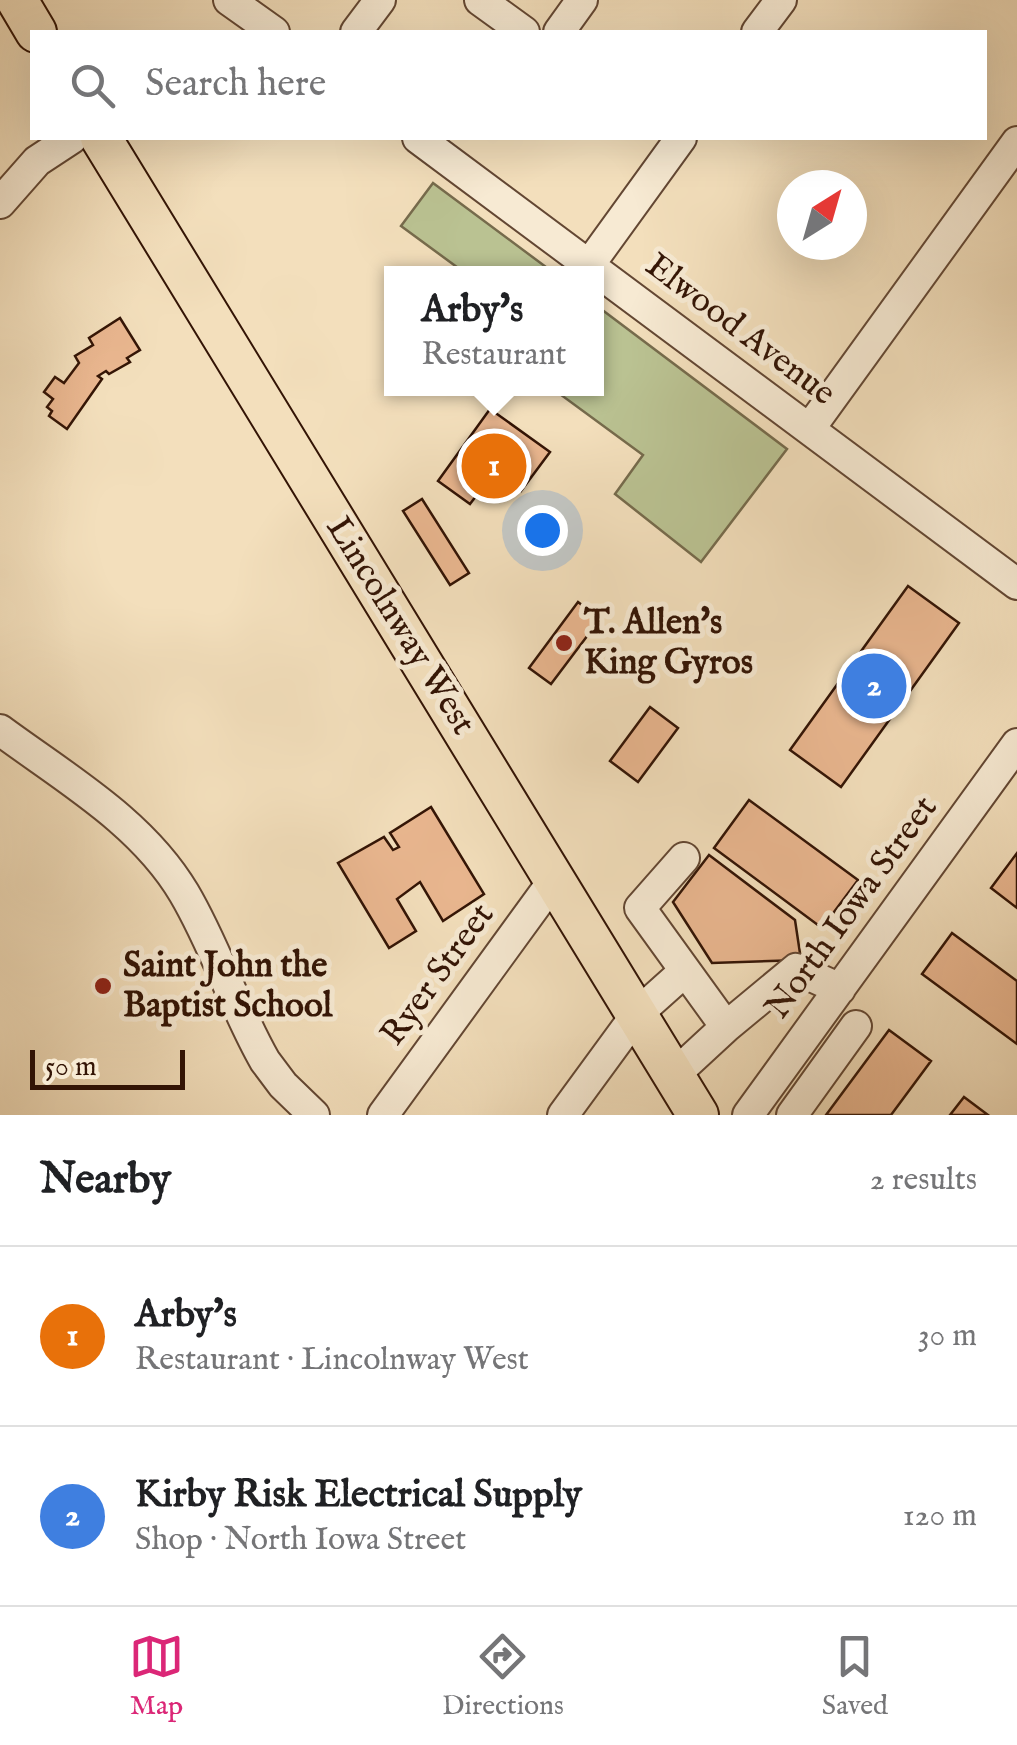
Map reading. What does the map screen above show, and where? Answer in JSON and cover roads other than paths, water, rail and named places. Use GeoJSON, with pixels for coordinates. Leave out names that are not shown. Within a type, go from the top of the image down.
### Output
{"type":"FeatureCollection","features":[{"type":"Feature","properties":{"kind":"main road"},"geometry":{"type":"LineString","coordinates":[[16,0],[35,30]]}},
{"type":"Feature","properties":{"kind":"main road","name":"Lincolnway West"},"geometry":{"type":"LineString","coordinates":[[101,140],[698,1115]]}},
{"type":"Feature","properties":{"kind":"street"},"geometry":{"type":"LineString","coordinates":[[229,0],[271,30]]}},
{"type":"Feature","properties":{"kind":"street"},"geometry":{"type":"LineString","coordinates":[[358,30],[380,0]]}},
{"type":"Feature","properties":{"kind":"street"},"geometry":{"type":"LineString","coordinates":[[480,0],[521,30]]}},
{"type":"Feature","properties":{"kind":"street"},"geometry":{"type":"LineString","coordinates":[[560,30],[582,0]]}},
{"type":"Feature","properties":{"kind":"street"},"geometry":{"type":"LineString","coordinates":[[759,30],[781,0]]}},
{"type":"Feature","properties":{"kind":"street"},"geometry":{"type":"LineString","coordinates":[[0,203],[37,161],[69,140]]}},
{"type":"Feature","properties":{"kind":"street","name":"Elwood Avenue"},"geometry":{"type":"LineString","coordinates":[[421,140],[592,266]]}},
{"type":"Feature","properties":{"kind":"street"},"geometry":{"type":"LineString","coordinates":[[589,264],[674,140]]}},
{"type":"Feature","properties":{"kind":"street"},"geometry":{"type":"LineString","coordinates":[[810,428],[1017,142]]}},
{"type":"Feature","properties":{"kind":"street","name":"Elwood Avenue"},"geometry":{"type":"LineString","coordinates":[[604,275],[1017,584]]}},
{"type":"Feature","properties":{"kind":"street"},"geometry":{"type":"LineString","coordinates":[[0,730],[115,816],[163,862],[184,893],[265,1061],[314,1115]]}},
{"type":"Feature","properties":{"kind":"street","name":"North Iowa Street"},"geometry":{"type":"LineString","coordinates":[[748,1115],[1017,744]]}},
{"type":"Feature","properties":{"kind":"street"},"geometry":{"type":"LineString","coordinates":[[684,858],[640,908],[726,1027]]}},
{"type":"Feature","properties":{"kind":"street","name":"Ryer Street"},"geometry":{"type":"LineString","coordinates":[[383,1115],[554,880]]}},
{"type":"Feature","properties":{"kind":"street"},"geometry":{"type":"LineString","coordinates":[[674,1075],[796,968],[840,988]]}},
{"type":"Feature","properties":{"kind":"street"},"geometry":{"type":"LineString","coordinates":[[562,1115],[636,1014],[686,971]]}},
{"type":"Feature","properties":{"kind":"street"},"geometry":{"type":"LineString","coordinates":[[792,1115],[856,1026]]}},
{"type":"Feature","properties":{"kind":"place","name":"Arby's"},"geometry":{"type":"Point","coordinates":[494,466]}},
{"type":"Feature","properties":{"kind":"place","name":"T. Allen's King Gyros"},"geometry":{"type":"Point","coordinates":[564,643]}},
{"type":"Feature","properties":{"kind":"place","name":"Kirby Risk Electrical Supply"},"geometry":{"type":"Point","coordinates":[874,686]}},
{"type":"Feature","properties":{"kind":"place","name":"Saint John the Baptist School"},"geometry":{"type":"Point","coordinates":[103,986]}}]}
